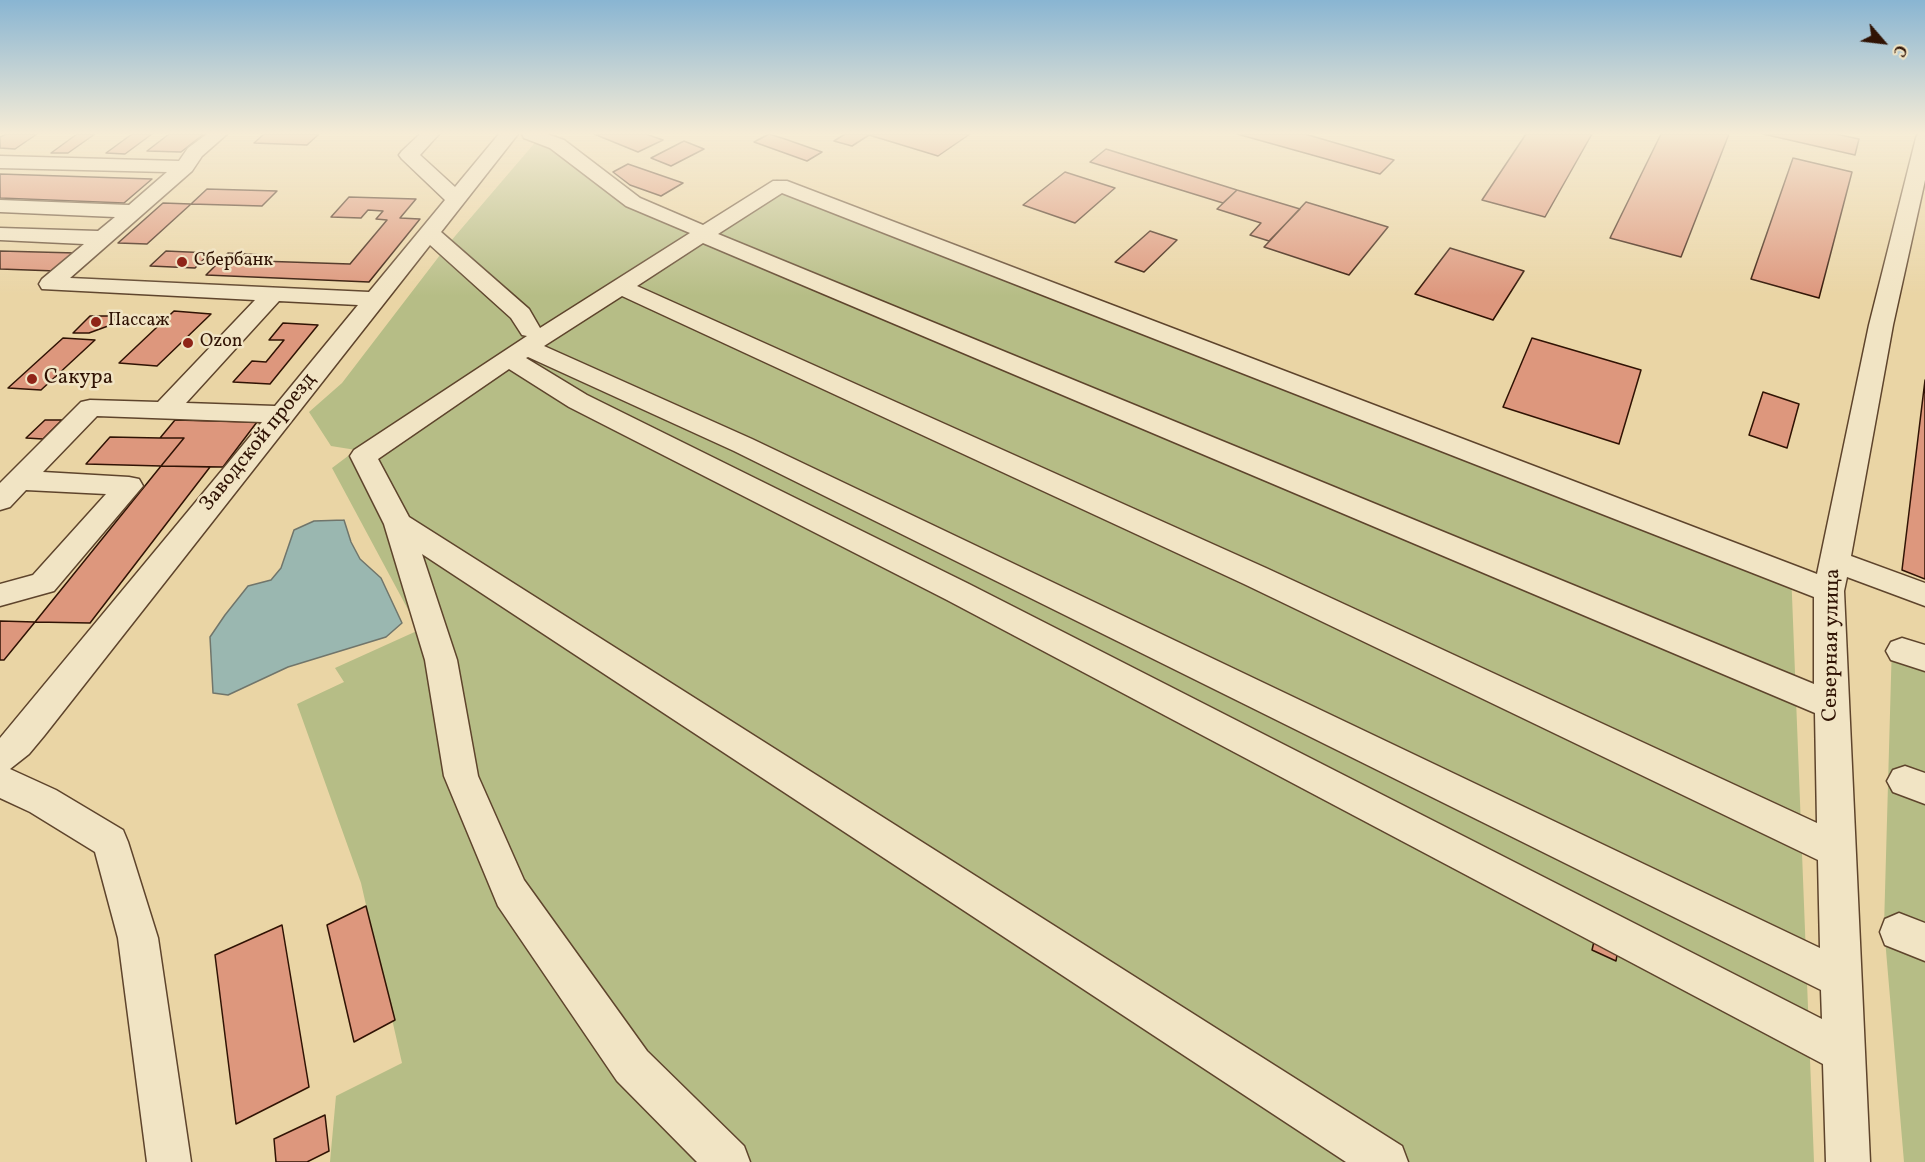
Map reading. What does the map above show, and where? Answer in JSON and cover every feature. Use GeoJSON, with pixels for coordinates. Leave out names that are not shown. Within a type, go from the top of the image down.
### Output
{"type":"FeatureCollection","features":[{"type":"Feature","properties":{"kind":"street"},"geometry":{"type":"LineString","coordinates":[[159,188],[50,284],[375,299]]}},
{"type":"Feature","properties":{"kind":"street"},"geometry":{"type":"LineString","coordinates":[[444,188],[456,199]]}},
{"type":"Feature","properties":{"kind":"street","name":"Заводской проезд"},"geometry":{"type":"LineString","coordinates":[[0,758],[17,744],[32,726],[465,188]]}},
{"type":"Feature","properties":{"kind":"street"},"geometry":{"type":"LineString","coordinates":[[615,188],[633,202],[698,231],[1831,705]]}},
{"type":"Feature","properties":{"kind":"street"},"geometry":{"type":"LineString","coordinates":[[728,1162],[632,1066],[512,893],[461,776],[441,660],[398,525],[363,456],[522,345],[621,287],[698,231],[774,188]]}},
{"type":"Feature","properties":{"kind":"street"},"geometry":{"type":"LineString","coordinates":[[789,188],[1832,576],[1925,594]]}},
{"type":"Feature","properties":{"kind":"street","name":"Северная улица"},"geometry":{"type":"LineString","coordinates":[[1848,1162],[1831,705],[1832,576],[1881,325],[1913,188]]}},
{"type":"Feature","properties":{"kind":"street"},"geometry":{"type":"LineString","coordinates":[[0,206],[133,211]]}},
{"type":"Feature","properties":{"kind":"street"},"geometry":{"type":"LineString","coordinates":[[429,233],[521,314],[522,345],[578,400],[969,597],[1845,1053]]}},
{"type":"Feature","properties":{"kind":"street"},"geometry":{"type":"LineString","coordinates":[[0,234],[103,238]]}},
{"type":"Feature","properties":{"kind":"street"},"geometry":{"type":"LineString","coordinates":[[621,287],[1255,576],[1836,850]]}},
{"type":"Feature","properties":{"kind":"street"},"geometry":{"type":"LineString","coordinates":[[164,411],[273,294]]}},
{"type":"Feature","properties":{"kind":"street"},"geometry":{"type":"LineString","coordinates":[[522,345],[743,445],[1843,980]]}},
{"type":"Feature","properties":{"kind":"street"},"geometry":{"type":"LineString","coordinates":[[10,490],[90,408],[282,414]]}},
{"type":"Feature","properties":{"kind":"street"},"geometry":{"type":"LineString","coordinates":[[0,595],[43,583],[129,486],[10,490]]}},
{"type":"Feature","properties":{"kind":"street"},"geometry":{"type":"LineString","coordinates":[[398,525],[1386,1162]]}},
{"type":"Feature","properties":{"kind":"street"},"geometry":{"type":"LineString","coordinates":[[0,781],[43,801],[110,842],[138,938],[169,1162]]}},
{"type":"Feature","properties":{"kind":"green space"},"geometry":{"type":"Polygon","coordinates":[[[496,188],[624,188],[644,202],[702,226],[762,188],[801,188],[1791,570],[1814,1162],[330,1162],[336,1096],[402,1063],[361,883],[297,704],[344,682],[335,668],[419,630],[332,468],[356,450],[331,446],[309,412],[342,383],[450,242],[496,188]]]}},
{"type":"Feature","properties":{"kind":"green space"},"geometry":{"type":"Polygon","coordinates":[[[1892,642],[1925,653],[1925,1162],[1904,1162],[1884,927],[1892,642]]]}},
{"type":"Feature","properties":{"kind":"water"},"geometry":{"type":"Polygon","coordinates":[[[344,520],[351,542],[360,559],[381,578],[402,623],[386,637],[288,667],[228,695],[213,693],[210,637],[225,615],[248,586],[271,580],[281,568],[294,530],[314,521],[344,520]]]}},
{"type":"Feature","properties":{"kind":"building"},"geometry":{"type":"Polygon","coordinates":[[[0,188],[141,188],[124,203],[0,198],[0,188]]]}},
{"type":"Feature","properties":{"kind":"building"},"geometry":{"type":"Polygon","coordinates":[[[639,188],[674,188],[661,196],[639,188]]]}},
{"type":"Feature","properties":{"kind":"building"},"geometry":{"type":"Polygon","coordinates":[[[1044,188],[1115,188],[1075,223],[1023,205],[1044,188]]]}},
{"type":"Feature","properties":{"kind":"building"},"geometry":{"type":"Polygon","coordinates":[[[1175,188],[1237,190],[1223,203],[1175,188]]]}},
{"type":"Feature","properties":{"kind":"building"},"geometry":{"type":"Polygon","coordinates":[[[1490,188],[1561,188],[1545,217],[1482,200],[1490,188]]]}},
{"type":"Feature","properties":{"kind":"building"},"geometry":{"type":"Polygon","coordinates":[[[1634,188],[1708,188],[1681,257],[1610,238],[1634,188]]]}},
{"type":"Feature","properties":{"kind":"building"},"geometry":{"type":"Polygon","coordinates":[[[1783,188],[1848,188],[1819,298],[1751,279],[1783,188]]]}},
{"type":"Feature","properties":{"kind":"building"},"geometry":{"type":"Polygon","coordinates":[[[207,189],[277,191],[262,206],[191,204],[207,189]]]}},
{"type":"Feature","properties":{"kind":"building"},"geometry":{"type":"Polygon","coordinates":[[[1237,190],[1300,209],[1269,241],[1250,235],[1261,223],[1217,209],[1237,190]]]}},
{"type":"Feature","properties":{"kind":"building"},"geometry":{"type":"Polygon","coordinates":[[[349,197],[416,199],[400,218],[420,219],[369,282],[206,275],[228,253],[264,255],[259,261],[350,264],[387,220],[376,219],[383,211],[368,210],[361,218],[331,217],[349,197]]]}},
{"type":"Feature","properties":{"kind":"building"},"geometry":{"type":"Polygon","coordinates":[[[1306,202],[1388,227],[1349,275],[1264,247],[1306,202]]]}},
{"type":"Feature","properties":{"kind":"building"},"geometry":{"type":"Polygon","coordinates":[[[163,203],[191,204],[147,244],[118,243],[163,203]]]}},
{"type":"Feature","properties":{"kind":"building"},"geometry":{"type":"Polygon","coordinates":[[[1150,231],[1177,240],[1144,272],[1115,262],[1150,231]]]}},
{"type":"Feature","properties":{"kind":"building"},"geometry":{"type":"Polygon","coordinates":[[[1450,248],[1524,271],[1493,320],[1415,294],[1450,248]]]}},
{"type":"Feature","properties":{"kind":"building"},"geometry":{"type":"Polygon","coordinates":[[[0,251],[76,253],[56,271],[0,269],[0,251]]]}},
{"type":"Feature","properties":{"kind":"building"},"geometry":{"type":"Polygon","coordinates":[[[166,251],[210,253],[195,268],[150,266],[166,251]]]}},
{"type":"Feature","properties":{"kind":"building"},"geometry":{"type":"Polygon","coordinates":[[[174,311],[211,314],[157,366],[119,363],[174,311]]]}},
{"type":"Feature","properties":{"kind":"building"},"geometry":{"type":"Polygon","coordinates":[[[90,316],[118,316],[108,326],[89,333],[73,333],[90,316]]]}},
{"type":"Feature","properties":{"kind":"building"},"geometry":{"type":"Polygon","coordinates":[[[283,323],[318,325],[270,384],[233,382],[252,361],[266,362],[284,340],[269,340],[283,323]]]}},
{"type":"Feature","properties":{"kind":"building"},"geometry":{"type":"Polygon","coordinates":[[[63,338],[95,340],[41,390],[8,388],[63,338]]]}},
{"type":"Feature","properties":{"kind":"building"},"geometry":{"type":"Polygon","coordinates":[[[1532,338],[1641,370],[1619,444],[1503,407],[1532,338]]]}},
{"type":"Feature","properties":{"kind":"building"},"geometry":{"type":"Polygon","coordinates":[[[1925,380],[1925,579],[1902,570],[1925,380]]]}},
{"type":"Feature","properties":{"kind":"building"},"geometry":{"type":"Polygon","coordinates":[[[1763,392],[1799,404],[1787,448],[1749,435],[1763,392]]]}},
{"type":"Feature","properties":{"kind":"building"},"geometry":{"type":"Polygon","coordinates":[[[45,420],[62,420],[43,439],[26,438],[45,420]]]}},
{"type":"Feature","properties":{"kind":"building"},"geometry":{"type":"Polygon","coordinates":[[[175,420],[257,422],[223,467],[161,466],[184,438],[160,438],[175,420]]]}},
{"type":"Feature","properties":{"kind":"building"},"geometry":{"type":"Polygon","coordinates":[[[110,437],[184,438],[161,466],[86,464],[110,437]]]}},
{"type":"Feature","properties":{"kind":"building"},"geometry":{"type":"Polygon","coordinates":[[[161,466],[210,467],[90,623],[35,622],[161,466]]]}},
{"type":"Feature","properties":{"kind":"building"},"geometry":{"type":"Polygon","coordinates":[[[0,621],[35,622],[4,660],[0,660],[0,621]]]}},
{"type":"Feature","properties":{"kind":"building"},"geometry":{"type":"Polygon","coordinates":[[[366,906],[395,1020],[354,1042],[327,925],[366,906]]]}},
{"type":"Feature","properties":{"kind":"building"},"geometry":{"type":"Polygon","coordinates":[[[282,925],[309,1087],[236,1124],[215,955],[282,925]]]}},
{"type":"Feature","properties":{"kind":"building"},"geometry":{"type":"Polygon","coordinates":[[[1596,933],[1619,943],[1616,961],[1592,950],[1596,933]]]}},
{"type":"Feature","properties":{"kind":"building"},"geometry":{"type":"Polygon","coordinates":[[[325,1115],[329,1151],[307,1162],[276,1162],[274,1139],[325,1115]]]}},
{"type":"Feature","properties":{"kind":"place","name":"Сбербанк"},"geometry":{"type":"Point","coordinates":[182,262]}},
{"type":"Feature","properties":{"kind":"place","name":"Пассаж"},"geometry":{"type":"Point","coordinates":[96,322]}},
{"type":"Feature","properties":{"kind":"place","name":"Ozon"},"geometry":{"type":"Point","coordinates":[188,343]}},
{"type":"Feature","properties":{"kind":"place","name":"Сакура"},"geometry":{"type":"Point","coordinates":[32,379]}}]}
